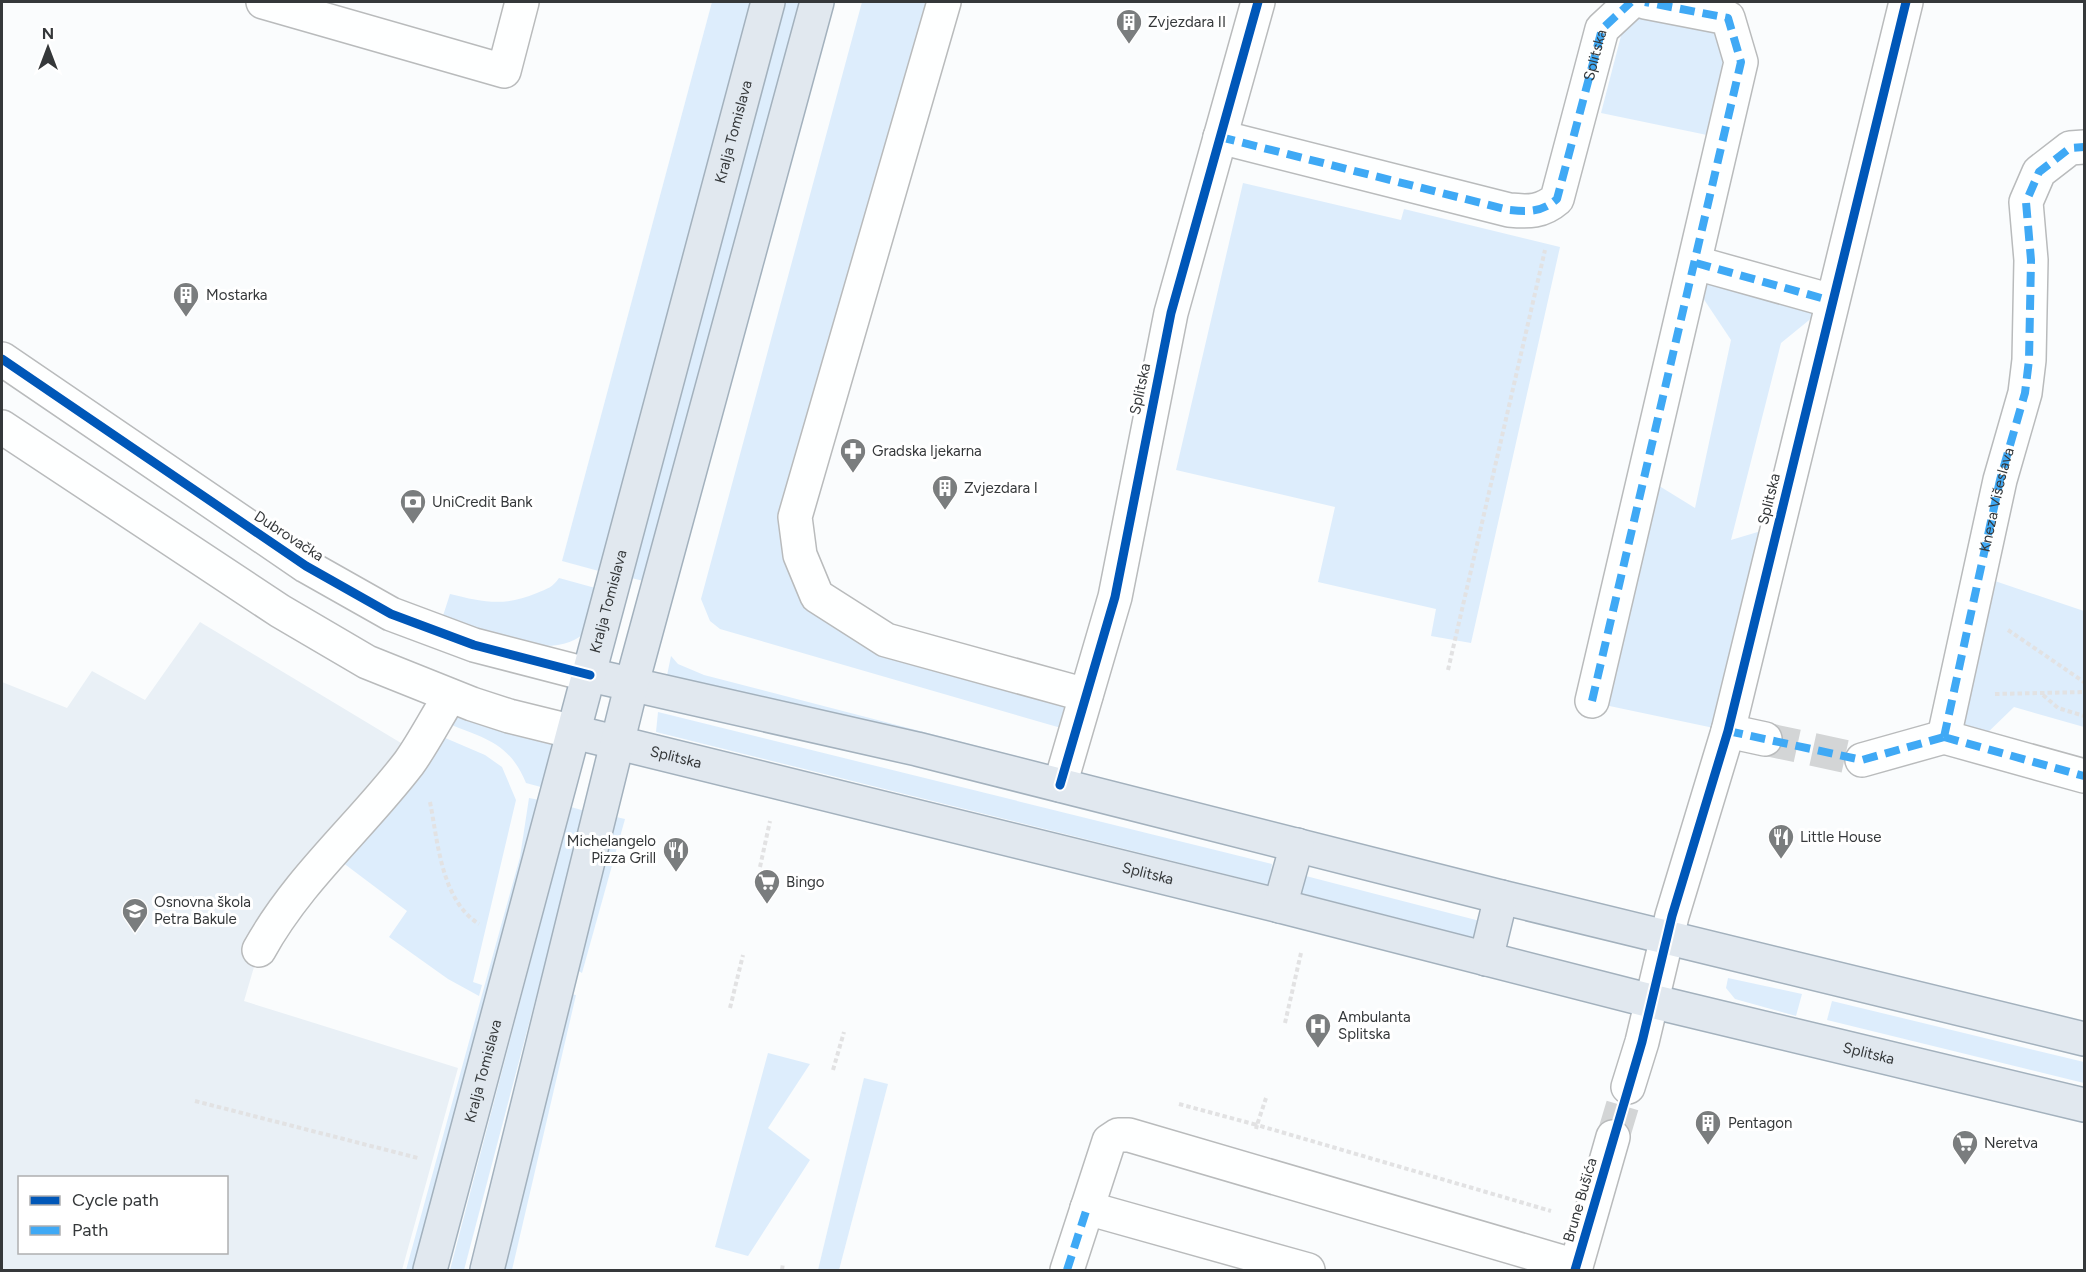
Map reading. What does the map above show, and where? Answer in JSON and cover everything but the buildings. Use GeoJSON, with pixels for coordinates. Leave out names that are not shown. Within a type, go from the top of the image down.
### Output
{"type":"FeatureCollection","features":[{"type":"Feature","properties":{"kind":"main road","name":"Kralja Tomislava"},"geometry":{"type":"LineString","coordinates":[[430,1270],[768,2]]}},
{"type":"Feature","properties":{"kind":"main road"},"geometry":{"type":"LineString","coordinates":[[487,1270],[632,683],[817,2]]}},
{"type":"Feature","properties":{"kind":"main road"},"geometry":{"type":"LineString","coordinates":[[590,675],[1060,785],[1501,897],[2085,1039]]}},
{"type":"Feature","properties":{"kind":"main road","name":"Splitska"},"geometry":{"type":"LineString","coordinates":[[574,732],[1295,910],[1651,1001],[2085,1105]]}},
{"type":"Feature","properties":{"kind":"main road"},"geometry":{"type":"LineString","coordinates":[[1295,910],[1297,845]]}},
{"type":"Feature","properties":{"kind":"main road"},"geometry":{"type":"LineString","coordinates":[[1486,959],[1501,897]]}},
{"type":"Feature","properties":{"kind":"street"},"geometry":{"type":"LineString","coordinates":[[263,2],[504,71],[522,2]]}},
{"type":"Feature","properties":{"kind":"street"},"geometry":{"type":"LineString","coordinates":[[944,2],[795,517],[800,555],[817,596],[886,640],[1086,695]]}},
{"type":"Feature","properties":{"kind":"street","name":"Splitska"},"geometry":{"type":"LineString","coordinates":[[1060,785],[1115,597],[1171,313],[1258,2]]}},
{"type":"Feature","properties":{"kind":"street","name":"Splitska"},"geometry":{"type":"LineString","coordinates":[[1557,199],[1602,29],[1631,2]]}},
{"type":"Feature","properties":{"kind":"street"},"geometry":{"type":"LineString","coordinates":[[1592,701],[1696,263],[1741,62],[1728,18],[1678,5],[1645,2]]}},
{"type":"Feature","properties":{"kind":"street","name":"Splitska"},"geometry":{"type":"LineString","coordinates":[[1651,1001],[1667,937],[1728,731],[1906,2]]}},
{"type":"Feature","properties":{"kind":"street"},"geometry":{"type":"LineString","coordinates":[[1220,137],[1509,210],[1528,212],[1546,208],[1557,199]]}},
{"type":"Feature","properties":{"kind":"street","name":"Kneza Višeslava"},"geometry":{"type":"LineString","coordinates":[[1944,737],[2000,480],[2025,393],[2029,360],[2031,260],[2026,202],[2039,172],[2070,148],[2085,147]]}},
{"type":"Feature","properties":{"kind":"street"},"geometry":{"type":"LineString","coordinates":[[1696,263],[1832,301]]}},
{"type":"Feature","properties":{"kind":"street","name":"Dubrovačka"},"geometry":{"type":"LineString","coordinates":[[2,359],[306,566],[391,614],[474,645],[590,675]]}},
{"type":"Feature","properties":{"kind":"street"},"geometry":{"type":"LineString","coordinates":[[2,427],[280,611],[367,662],[509,717],[574,732]]}},
{"type":"Feature","properties":{"kind":"street"},"geometry":{"type":"LineString","coordinates":[[259,950],[276,918],[408,764],[450,696]]}},
{"type":"Feature","properties":{"kind":"street"},"geometry":{"type":"LineString","coordinates":[[1728,731],[1765,739]]}},
{"type":"Feature","properties":{"kind":"street"},"geometry":{"type":"LineString","coordinates":[[1862,760],[1944,737],[2085,776]]}},
{"type":"Feature","properties":{"kind":"street"},"geometry":{"type":"LineString","coordinates":[[1628,1087],[1651,1001]]}},
{"type":"Feature","properties":{"kind":"street"},"geometry":{"type":"LineString","coordinates":[[1067,1270],[1109,1141],[1118,1135],[1129,1135],[1576,1268]]}},
{"type":"Feature","properties":{"kind":"street","name":"Brune Bušića"},"geometry":{"type":"LineString","coordinates":[[1576,1268],[1613,1137]]}},
{"type":"Feature","properties":{"kind":"street"},"geometry":{"type":"LineString","coordinates":[[1087,1208],[1308,1270]]}},
{"type":"Feature","properties":{"kind":"path"},"geometry":{"type":"LineString","coordinates":[[1448,670],[1557,199]]}},
{"type":"Feature","properties":{"kind":"path"},"geometry":{"type":"LineString","coordinates":[[1973,605],[2085,682]]}},
{"type":"Feature","properties":{"kind":"path"},"geometry":{"type":"LineString","coordinates":[[1984,693],[2085,692]]}},
{"type":"Feature","properties":{"kind":"path"},"geometry":{"type":"LineString","coordinates":[[2043,694],[2058,708],[2085,716]]}},
{"type":"Feature","properties":{"kind":"path"},"geometry":{"type":"LineString","coordinates":[[429,801],[446,882],[470,918],[487,929]]}},
{"type":"Feature","properties":{"kind":"path"},"geometry":{"type":"LineString","coordinates":[[1285,1023],[1295,910]]}},
{"type":"Feature","properties":{"kind":"path"},"geometry":{"type":"LineString","coordinates":[[730,1008],[742,955]]}},
{"type":"Feature","properties":{"kind":"path"},"geometry":{"type":"LineString","coordinates":[[833,1070],[844,1032]]}},
{"type":"Feature","properties":{"kind":"path"},"geometry":{"type":"LineString","coordinates":[[1257,1125],[1266,1098]]}},
{"type":"Feature","properties":{"kind":"path"},"geometry":{"type":"LineString","coordinates":[[195,1101],[421,1158]]}},
{"type":"Feature","properties":{"kind":"path"},"geometry":{"type":"LineString","coordinates":[[1173,1102],[1590,1222]]}},
{"type":"Feature","properties":{"kind":"path"},"geometry":{"type":"LineString","coordinates":[[782,1270],[783,1263]]}},
{"type":"Feature","properties":{"kind":"shaded area"},"geometry":{"type":"Polygon","coordinates":[[[712,2],[760,2],[606,573],[562,561],[712,2]]]}},
{"type":"Feature","properties":{"kind":"shaded area"},"geometry":{"type":"Polygon","coordinates":[[[786,2],[806,2],[648,582],[631,578],[786,2]]]}},
{"type":"Feature","properties":{"kind":"shaded area"},"geometry":{"type":"Polygon","coordinates":[[[862,2],[939,2],[788,528],[809,598],[1075,700],[1068,730],[720,629],[710,621],[701,599],[862,2]]]}},
{"type":"Feature","properties":{"kind":"shaded area"},"geometry":{"type":"Polygon","coordinates":[[[1642,17],[1714,33],[1725,63],[1707,135],[1601,113],[1622,32],[1642,17]]]}},
{"type":"Feature","properties":{"kind":"shaded area"},"geometry":{"type":"Polygon","coordinates":[[[1243,183],[1401,220],[1404,209],[1560,247],[1471,643],[1431,636],[1436,609],[1318,582],[1335,507],[1176,470],[1243,183]]]}},
{"type":"Feature","properties":{"kind":"shaded area"},"geometry":{"type":"Polygon","coordinates":[[[1708,279],[1819,312],[1781,343],[1731,540],[1771,528],[1728,731],[1600,704],[1656,484],[1695,508],[1731,340],[1701,295],[1708,279]]]}},
{"type":"Feature","properties":{"kind":"shaded area"},"geometry":{"type":"Polygon","coordinates":[[[559,578],[599,589],[589,625],[575,640],[558,645],[539,646],[496,638],[441,622],[450,594],[483,601],[504,602],[547,589],[559,578]]]}},
{"type":"Feature","properties":{"kind":"shaded area"},"geometry":{"type":"Polygon","coordinates":[[[1989,579],[2084,611],[2084,727],[2014,707],[1981,739],[1961,734],[1989,579]]]}},
{"type":"Feature","properties":{"kind":"shaded area","name":"Osnovna škola Petra Bakule"},"geometry":{"type":"Polygon","coordinates":[[[200,622],[416,752],[259,950],[244,1001],[458,1068],[402,1270],[2,1270],[2,682],[67,708],[92,671],[145,700],[200,622]]]}},
{"type":"Feature","properties":{"kind":"shaded area"},"geometry":{"type":"Polygon","coordinates":[[[671,656],[678,664],[704,675],[1058,767],[1043,773],[665,685],[671,656]]]}},
{"type":"Feature","properties":{"kind":"shaded area"},"geometry":{"type":"Polygon","coordinates":[[[453,702],[551,742],[556,754],[552,790],[526,783],[519,769],[503,749],[482,737],[444,722],[453,702]]]}},
{"type":"Feature","properties":{"kind":"shaded area"},"geometry":{"type":"Polygon","coordinates":[[[658,712],[1272,864],[1269,885],[656,732],[658,712]]]}},
{"type":"Feature","properties":{"kind":"shaded area"},"geometry":{"type":"Polygon","coordinates":[[[429,731],[485,755],[502,767],[516,800],[473,982],[482,985],[479,996],[448,979],[389,937],[407,911],[330,853],[429,731]]]}},
{"type":"Feature","properties":{"kind":"shaded area"},"geometry":{"type":"Polygon","coordinates":[[[529,798],[550,802],[423,1270],[406,1270],[520,857],[529,798]]]}},
{"type":"Feature","properties":{"kind":"shaded area"},"geometry":{"type":"Polygon","coordinates":[[[571,807],[585,811],[464,1270],[450,1270],[571,807]]]}},
{"type":"Feature","properties":{"kind":"shaded area"},"geometry":{"type":"Polygon","coordinates":[[[603,814],[625,819],[582,973],[569,965],[603,814]]]}},
{"type":"Feature","properties":{"kind":"shaded area"},"geometry":{"type":"Polygon","coordinates":[[[1302,875],[1480,921],[1475,938],[1297,892],[1302,875]]]}},
{"type":"Feature","properties":{"kind":"shaded area"},"geometry":{"type":"Polygon","coordinates":[[[1728,978],[1802,994],[1796,1016],[1735,999],[1726,988],[1728,978]]]}},
{"type":"Feature","properties":{"kind":"shaded area"},"geometry":{"type":"Polygon","coordinates":[[[562,993],[576,995],[512,1270],[492,1270],[562,993]]]}},
{"type":"Feature","properties":{"kind":"shaded area"},"geometry":{"type":"Polygon","coordinates":[[[1832,1001],[2084,1062],[2084,1083],[1827,1020],[1832,1001]]]}},
{"type":"Feature","properties":{"kind":"shaded area"},"geometry":{"type":"Polygon","coordinates":[[[768,1053],[810,1064],[768,1128],[810,1160],[748,1256],[715,1247],[768,1053]]]}},
{"type":"Feature","properties":{"kind":"shaded area"},"geometry":{"type":"Polygon","coordinates":[[[864,1078],[888,1084],[839,1270],[818,1270],[864,1078]]]}},
{"type":"Feature","properties":{"kind":"tunnel"},"geometry":{"type":"LineString","coordinates":[[1765,739],[1862,760]]}},
{"type":"Feature","properties":{"kind":"tunnel"},"geometry":{"type":"LineString","coordinates":[[1613,1137],[1628,1087]]}},
{"type":"Feature","properties":{"kind":"marked path"},"geometry":{"type":"LineString","coordinates":[[1220,137],[1509,210],[1540,209],[1557,199],[1602,29],[1631,2]]}},
{"type":"Feature","properties":{"kind":"marked path"},"geometry":{"type":"LineString","coordinates":[[1592,701],[1741,62],[1728,18],[1645,2]]}},
{"type":"Feature","properties":{"kind":"marked path"},"geometry":{"type":"LineString","coordinates":[[1944,737],[2000,480],[2025,393],[2029,360],[2031,260],[2026,202],[2039,172],[2070,148],[2084,147]]}},
{"type":"Feature","properties":{"kind":"marked path"},"geometry":{"type":"LineString","coordinates":[[1696,263],[1832,301]]}},
{"type":"Feature","properties":{"kind":"marked path"},"geometry":{"type":"LineString","coordinates":[[1728,731],[1862,760],[1944,737]]}},
{"type":"Feature","properties":{"kind":"marked path"},"geometry":{"type":"LineString","coordinates":[[1944,737],[2084,776]]}},
{"type":"Feature","properties":{"kind":"marked path"},"geometry":{"type":"LineString","coordinates":[[1067,1270],[1087,1208]]}},
{"type":"Feature","properties":{"kind":"cycle path"},"geometry":{"type":"LineString","coordinates":[[1060,785],[1115,597],[1171,313],[1258,2]]}},
{"type":"Feature","properties":{"kind":"cycle path"},"geometry":{"type":"LineString","coordinates":[[1575,1270],[1642,1042],[1672,916],[1728,731],[1906,2]]}},
{"type":"Feature","properties":{"kind":"cycle path"},"geometry":{"type":"LineString","coordinates":[[2,359],[306,566],[391,614],[474,645],[590,675]]}},
{"type":"Feature","properties":{"kind":"place","name":"Zvjezdara II"},"geometry":{"type":"Point","coordinates":[1129,45]}},
{"type":"Feature","properties":{"kind":"place","name":"Mostarka"},"geometry":{"type":"Point","coordinates":[186,318]}},
{"type":"Feature","properties":{"kind":"place","name":"Gradska ljekarna"},"geometry":{"type":"Point","coordinates":[853,474]}},
{"type":"Feature","properties":{"kind":"place","name":"Zvjezdara I"},"geometry":{"type":"Point","coordinates":[945,511]}},
{"type":"Feature","properties":{"kind":"place","name":"UniCredit Bank"},"geometry":{"type":"Point","coordinates":[413,525]}},
{"type":"Feature","properties":{"kind":"place","name":"Little House"},"geometry":{"type":"Point","coordinates":[1781,860]}},
{"type":"Feature","properties":{"kind":"place","name":"Michelangelo Pizza Grill"},"geometry":{"type":"Point","coordinates":[676,873]}},
{"type":"Feature","properties":{"kind":"place","name":"Bingo"},"geometry":{"type":"Point","coordinates":[767,905]}},
{"type":"Feature","properties":{"kind":"place","name":"Osnovna škola Petra Bakule"},"geometry":{"type":"Point","coordinates":[135,934]}},
{"type":"Feature","properties":{"kind":"place","name":"Ambulanta Splitska"},"geometry":{"type":"Point","coordinates":[1318,1049]}},
{"type":"Feature","properties":{"kind":"place","name":"Pentagon"},"geometry":{"type":"Point","coordinates":[1708,1146]}},
{"type":"Feature","properties":{"kind":"place","name":"Neretva"},"geometry":{"type":"Point","coordinates":[1965,1166]}}]}
